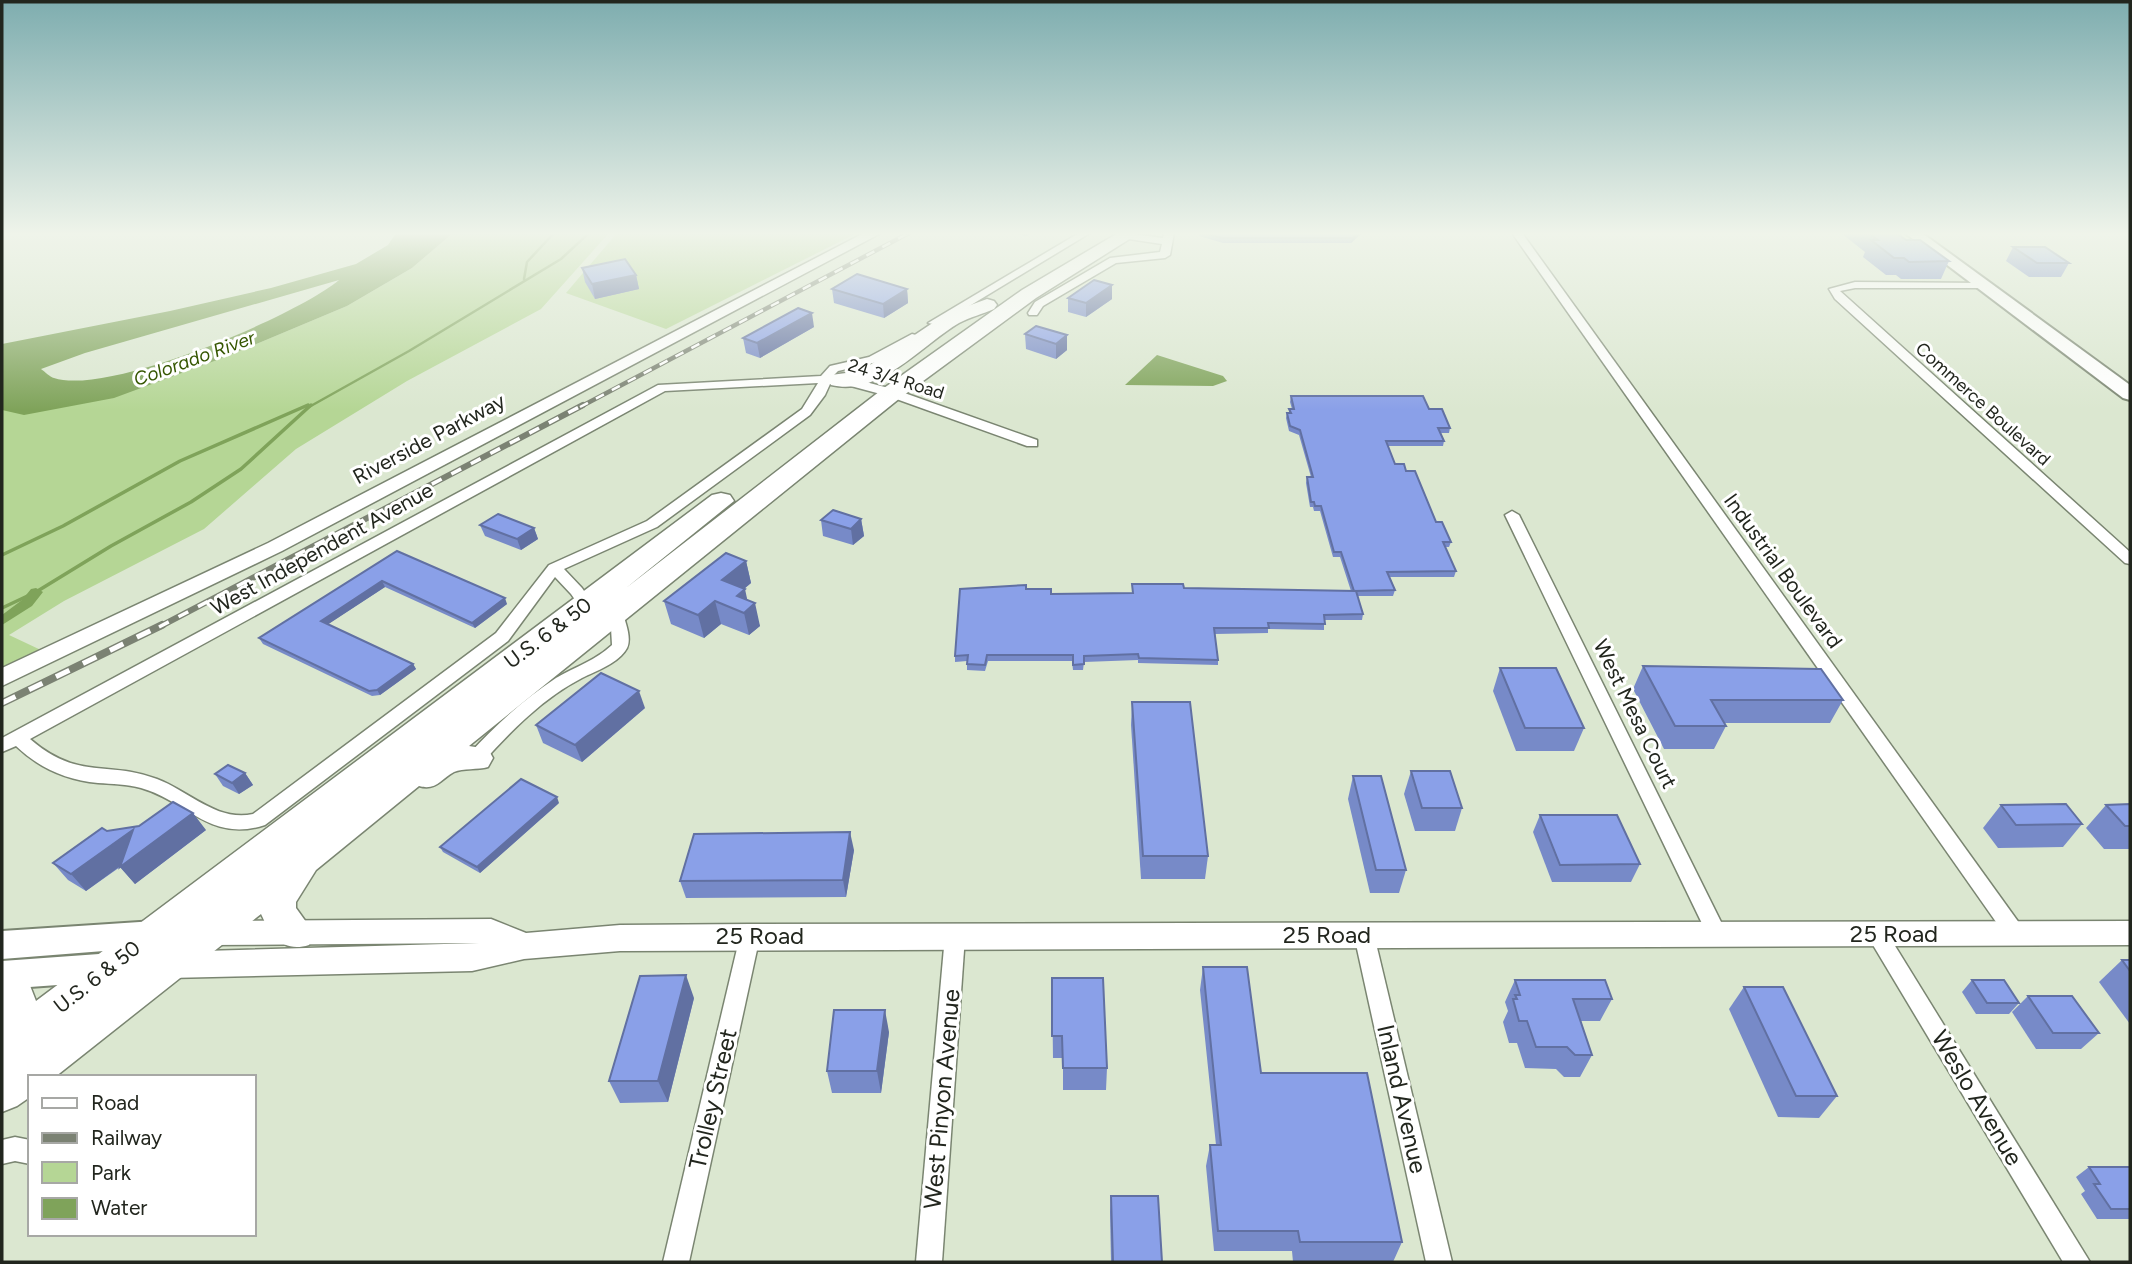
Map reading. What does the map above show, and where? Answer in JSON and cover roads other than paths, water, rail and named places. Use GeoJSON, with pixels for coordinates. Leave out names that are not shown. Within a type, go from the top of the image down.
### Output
{"type":"FeatureCollection","features":[{"type":"Feature","properties":{"kind":"highway"},"geometry":{"type":"LineString","coordinates":[[832,379],[867,377],[953,318],[1011,292]]}},
{"type":"Feature","properties":{"kind":"highway","name":"U.S. 6 & 50"},"geometry":{"type":"LineString","coordinates":[[2,1092],[161,950],[599,608],[890,392],[1032,292]]}},
{"type":"Feature","properties":{"kind":"highway"},"geometry":{"type":"LineString","coordinates":[[890,392],[892,382],[976,320],[987,305]]}},
{"type":"Feature","properties":{"kind":"highway","name":"U.S. 6 & 50"},"geometry":{"type":"LineString","coordinates":[[2,1051],[111,967],[208,933],[439,750],[599,608],[616,597],[632,580],[718,514],[753,477],[890,392]]}},
{"type":"Feature","properties":{"kind":"highway"},"geometry":{"type":"LineString","coordinates":[[295,933],[276,910],[278,898],[289,880],[333,834],[383,810],[448,759],[476,758]]}},
{"type":"Feature","properties":{"kind":"highway"},"geometry":{"type":"LineString","coordinates":[[2,991],[15,996],[19,1007],[14,1027],[2,1042]]}},
{"type":"Feature","properties":{"kind":"main road","name":"Riverside Parkway"},"geometry":{"type":"LineString","coordinates":[[2,678],[275,547],[759,292]]}},
{"type":"Feature","properties":{"kind":"main road"},"geometry":{"type":"LineString","coordinates":[[1993,292],[2130,394]]}},
{"type":"Feature","properties":{"kind":"main road","name":"25 Road"},"geometry":{"type":"LineString","coordinates":[[208,933],[491,931],[524,946]]}},
{"type":"Feature","properties":{"kind":"main road","name":"25 Road"},"geometry":{"type":"LineString","coordinates":[[2,945],[472,958],[524,946],[620,939],[750,936],[2130,933]]}},
{"type":"Feature","properties":{"kind":"main road"},"geometry":{"type":"LineString","coordinates":[[2,975],[111,967]]}},
{"type":"Feature","properties":{"kind":"street"},"geometry":{"type":"LineString","coordinates":[[10,742],[69,772],[146,782],[226,823],[250,823],[286,800],[502,637],[554,568],[652,524],[806,412],[832,379],[834,368],[884,355],[988,292]]}},
{"type":"Feature","properties":{"kind":"street"},"geometry":{"type":"LineString","coordinates":[[1033,313],[1039,304],[1059,292]]}},
{"type":"Feature","properties":{"kind":"street","name":"Industrial Boulevard"},"geometry":{"type":"LineString","coordinates":[[1559,292],[2015,933]]}},
{"type":"Feature","properties":{"kind":"street","name":"Commerce Boulevard"},"geometry":{"type":"LineString","coordinates":[[1836,292],[2130,561]]}},
{"type":"Feature","properties":{"kind":"street","name":"24 3/4 Road"},"geometry":{"type":"LineString","coordinates":[[662,388],[832,379],[890,392],[1032,443]]}},
{"type":"Feature","properties":{"kind":"street","name":"West Independent Avenue"},"geometry":{"type":"LineString","coordinates":[[10,742],[662,388]]}},
{"type":"Feature","properties":{"kind":"street","name":"West Mesa Court"},"geometry":{"type":"LineString","coordinates":[[1512,515],[1717,934]]}},
{"type":"Feature","properties":{"kind":"street"},"geometry":{"type":"LineString","coordinates":[[476,758],[500,731],[558,685],[578,672],[606,661],[620,646],[619,628],[554,568]]}},
{"type":"Feature","properties":{"kind":"street","name":"Weslo Avenue"},"geometry":{"type":"LineString","coordinates":[[1877,934],[2077,1262]]}},
{"type":"Feature","properties":{"kind":"street","name":"Inland Avenue"},"geometry":{"type":"LineString","coordinates":[[1364,935],[1439,1262]]}},
{"type":"Feature","properties":{"kind":"street","name":"Trolley Street"},"geometry":{"type":"LineString","coordinates":[[676,1262],[750,936]]}},
{"type":"Feature","properties":{"kind":"street","name":"West Pinyon Avenue"},"geometry":{"type":"LineString","coordinates":[[929,1262],[955,936]]}},
{"type":"Feature","properties":{"kind":"street"},"geometry":{"type":"LineString","coordinates":[[2,1152],[15,1149],[28,1152]]}},
{"type":"Feature","properties":{"kind":"water","name":"Colorado River"},"geometry":{"type":"Polygon","coordinates":[[[253,292],[297,292],[85,353],[41,369],[54,378],[80,380],[116,375],[157,364],[244,332],[321,292],[371,292],[347,306],[225,357],[114,398],[24,415],[2,410],[2,344],[253,292]]]}},
{"type":"Feature","properties":{"kind":"water"},"geometry":{"type":"Polygon","coordinates":[[[1157,355],[1223,376],[1227,381],[1213,386],[1125,385],[1157,355]]]}},
{"type":"Feature","properties":{"kind":"waterway"},"geometry":{"type":"LineString","coordinates":[[309,407],[507,292]]}},
{"type":"Feature","properties":{"kind":"waterway"},"geometry":{"type":"LineString","coordinates":[[2,555],[63,526],[180,461],[308,405],[304,407]]}},
{"type":"Feature","properties":{"kind":"waterway"},"geometry":{"type":"LineString","coordinates":[[2,608],[36,592],[111,546],[191,502],[241,469],[311,405]]}},
{"type":"Feature","properties":{"kind":"waterway"},"geometry":{"type":"LineString","coordinates":[[2,621],[27,603],[36,592]]}},
{"type":"Feature","properties":{"kind":"railway"},"geometry":{"type":"LineString","coordinates":[[580,407],[797,292]]}},
{"type":"Feature","properties":{"kind":"railway"},"geometry":{"type":"LineString","coordinates":[[159,627],[583,405]]}},
{"type":"Feature","properties":{"kind":"railway"},"geometry":{"type":"LineString","coordinates":[[2,703],[162,625]]}}]}
